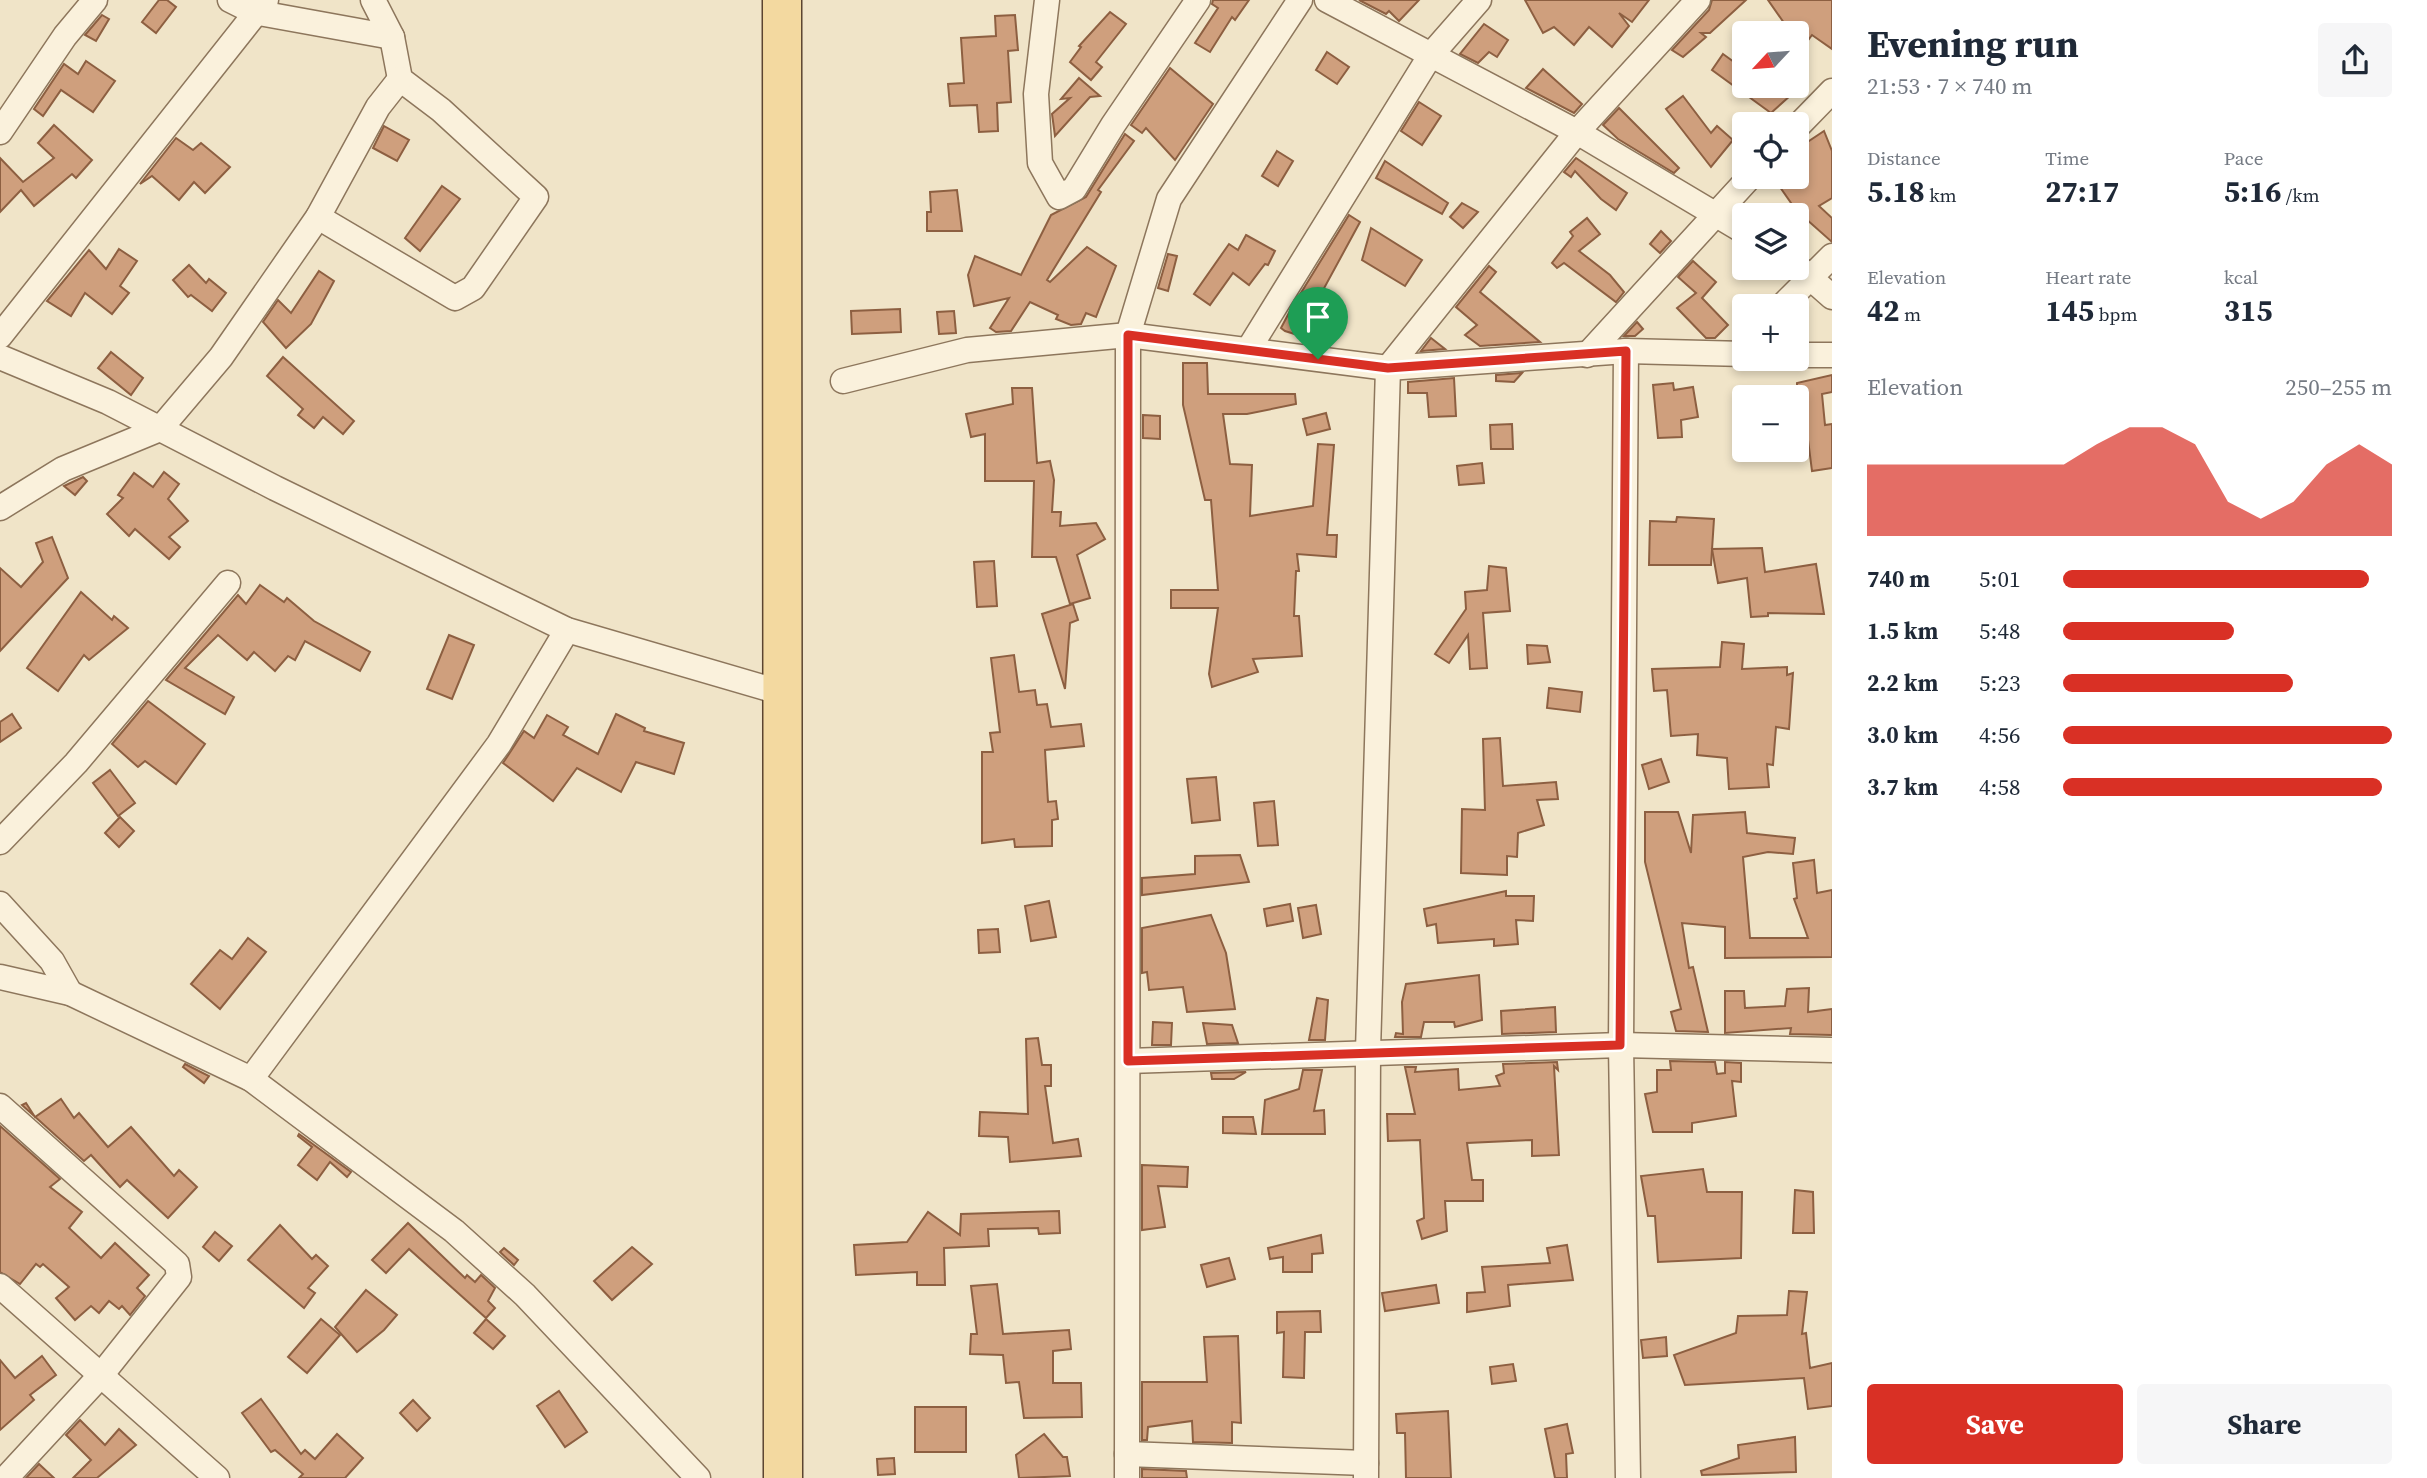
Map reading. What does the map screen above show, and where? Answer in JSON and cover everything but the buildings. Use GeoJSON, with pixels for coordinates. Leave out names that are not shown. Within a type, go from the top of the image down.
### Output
{"type":"FeatureCollection","features":[{"type":"Feature","properties":{"kind":"main road"},"geometry":{"type":"LineString","coordinates":[[782,0],[783,1478]]}},
{"type":"Feature","properties":{"kind":"street"},"geometry":{"type":"LineString","coordinates":[[0,132],[65,36],[94,0]]}},
{"type":"Feature","properties":{"kind":"street"},"geometry":{"type":"LineString","coordinates":[[230,0],[392,37]]}},
{"type":"Feature","properties":{"kind":"street"},"geometry":{"type":"LineString","coordinates":[[318,217],[454,298],[473,288],[536,197],[441,110],[400,79],[392,37],[373,0]]}},
{"type":"Feature","properties":{"kind":"street"},"geometry":{"type":"LineString","coordinates":[[1047,0],[1037,105],[1040,163],[1059,197],[1074,189],[1113,125],[1198,0]]}},
{"type":"Feature","properties":{"kind":"street"},"geometry":{"type":"LineString","coordinates":[[1300,0],[1169,199],[1128,335],[1127,1466],[1366,1470],[1368,1051],[1388,368],[1577,132],[1698,0]]}},
{"type":"Feature","properties":{"kind":"street"},"geometry":{"type":"LineString","coordinates":[[1327,0],[1577,132],[1732,223]]}},
{"type":"Feature","properties":{"kind":"street"},"geometry":{"type":"LineString","coordinates":[[1248,350],[1430,56],[1479,0]]}},
{"type":"Feature","properties":{"kind":"street"},"geometry":{"type":"LineString","coordinates":[[0,336],[260,6]]}},
{"type":"Feature","properties":{"kind":"street"},"geometry":{"type":"LineString","coordinates":[[0,509],[62,469],[160,429],[221,357],[318,217],[378,107],[400,79]]}},
{"type":"Feature","properties":{"kind":"street"},"geometry":{"type":"LineString","coordinates":[[1809,114],[1832,90]]}},
{"type":"Feature","properties":{"kind":"street"},"geometry":{"type":"LineString","coordinates":[[1587,355],[1739,189]]}},
{"type":"Feature","properties":{"kind":"street"},"geometry":{"type":"LineString","coordinates":[[1809,268],[1832,257]]}},
{"type":"Feature","properties":{"kind":"street"},"geometry":{"type":"LineString","coordinates":[[1809,276],[1832,297]]}},
{"type":"Feature","properties":{"kind":"street"},"geometry":{"type":"LineString","coordinates":[[843,381],[967,350],[1128,335],[1388,368],[1626,351],[1732,351]]}},
{"type":"Feature","properties":{"kind":"street"},"geometry":{"type":"LineString","coordinates":[[1626,351],[1620,1045],[1628,1478]]}},
{"type":"Feature","properties":{"kind":"street"},"geometry":{"type":"LineString","coordinates":[[1809,355],[1832,355]]}},
{"type":"Feature","properties":{"kind":"street"},"geometry":{"type":"LineString","coordinates":[[0,357],[108,402],[568,629],[783,693]]}},
{"type":"Feature","properties":{"kind":"street"},"geometry":{"type":"LineString","coordinates":[[0,842],[76,763],[228,583]]}},
{"type":"Feature","properties":{"kind":"street"},"geometry":{"type":"LineString","coordinates":[[251,1079],[499,744],[568,629]]}},
{"type":"Feature","properties":{"kind":"street"},"geometry":{"type":"LineString","coordinates":[[0,904],[52,961],[70,993]]}},
{"type":"Feature","properties":{"kind":"street"},"geometry":{"type":"LineString","coordinates":[[0,977],[70,993],[251,1079],[454,1231],[525,1296],[698,1478]]}},
{"type":"Feature","properties":{"kind":"street"},"geometry":{"type":"LineString","coordinates":[[1128,1061],[1368,1051],[1620,1045],[1832,1051]]}},
{"type":"Feature","properties":{"kind":"street"},"geometry":{"type":"LineString","coordinates":[[0,1106],[177,1264],[179,1278],[102,1374],[6,1478]]}},
{"type":"Feature","properties":{"kind":"street"},"geometry":{"type":"LineString","coordinates":[[2,1292],[102,1374],[202,1474]]}},
{"type":"Feature","properties":{"kind":"route"},"geometry":{"type":"LineString","coordinates":[[1128,335],[1318,359],[1388,368],[1626,351],[1620,1045],[1368,1051],[1128,1061],[1128,335]]}}]}
